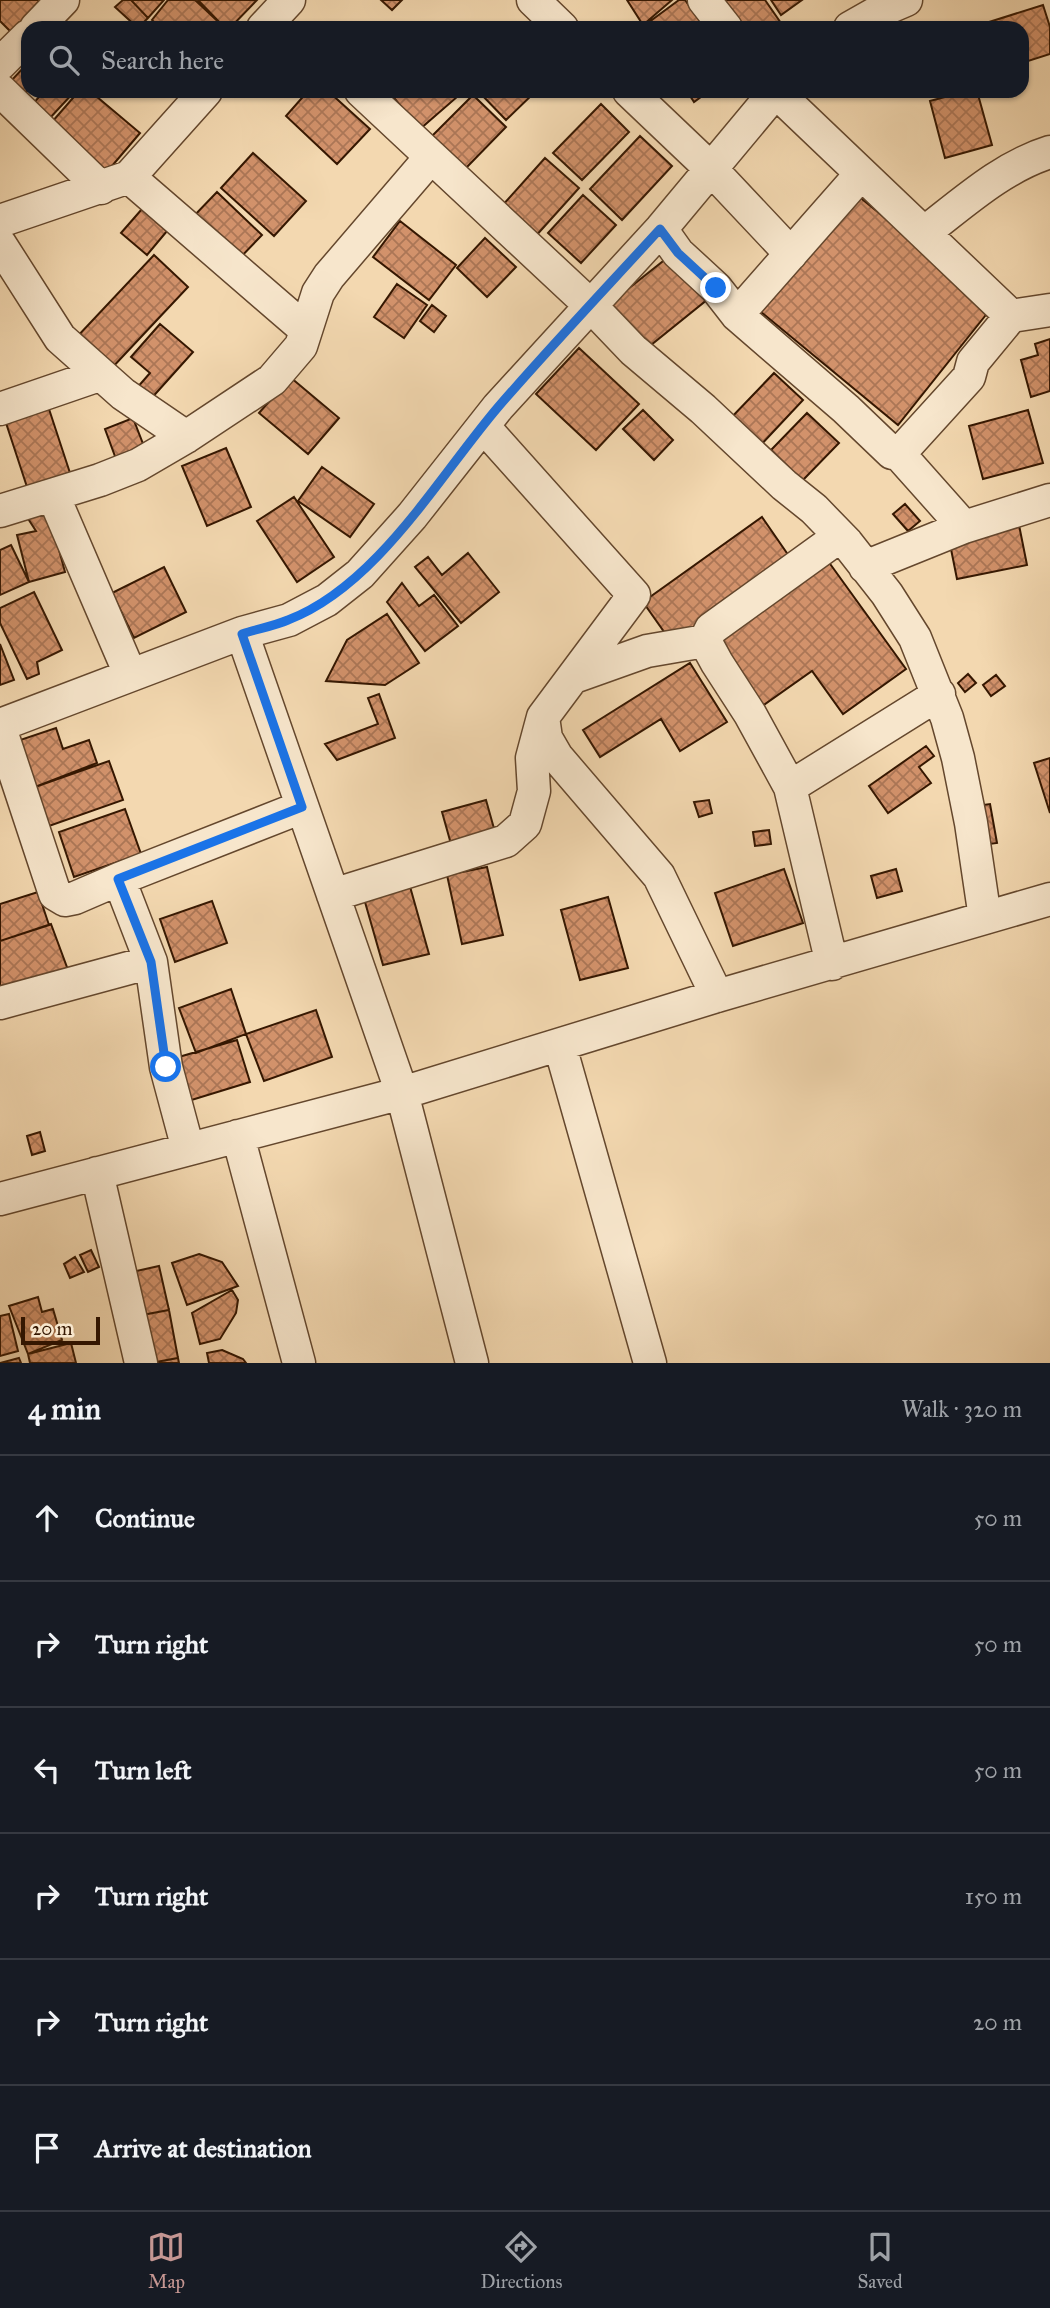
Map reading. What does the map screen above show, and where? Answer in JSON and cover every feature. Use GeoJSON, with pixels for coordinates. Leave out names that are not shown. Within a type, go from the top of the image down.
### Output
{"type":"FeatureCollection","features":[{"type":"Feature","properties":{"kind":"street"},"geometry":{"type":"LineString","coordinates":[[43,21],[63,0]]}},
{"type":"Feature","properties":{"kind":"street"},"geometry":{"type":"LineString","coordinates":[[533,0],[555,21]]}},
{"type":"Feature","properties":{"kind":"street"},"geometry":{"type":"LineString","coordinates":[[704,0],[720,21]]}},
{"type":"Feature","properties":{"kind":"street"},"geometry":{"type":"LineString","coordinates":[[862,21],[906,0]]}},
{"type":"Feature","properties":{"kind":"street"},"geometry":{"type":"LineString","coordinates":[[21,44],[1,68],[21,88]]}},
{"type":"Feature","properties":{"kind":"street"},"geometry":{"type":"LineString","coordinates":[[31,98],[115,182],[306,330]]}},
{"type":"Feature","properties":{"kind":"street"},"geometry":{"type":"LineString","coordinates":[[0,221],[115,182],[199,98]]}},
{"type":"Feature","properties":{"kind":"street"},"geometry":{"type":"LineString","coordinates":[[369,98],[590,305],[633,350],[814,509],[840,536],[887,594],[915,638],[939,694],[961,771],[985,918]]}},
{"type":"Feature","properties":{"kind":"street"},"geometry":{"type":"LineString","coordinates":[[636,98],[711,169],[790,254]]}},
{"type":"Feature","properties":{"kind":"street"},"geometry":{"type":"LineString","coordinates":[[302,807],[65,900],[55,894],[0,727],[130,674],[289,620],[327,600],[360,574],[412,516],[483,426],[660,229],[769,98]]}},
{"type":"Feature","properties":{"kind":"street"},"geometry":{"type":"LineString","coordinates":[[782,98],[1011,317]]}},
{"type":"Feature","properties":{"kind":"street"},"geometry":{"type":"LineString","coordinates":[[924,233],[991,181],[1030,158],[1050,152]]}},
{"type":"Feature","properties":{"kind":"street"},"geometry":{"type":"LineString","coordinates":[[0,511],[138,465],[272,380],[301,346],[318,293],[329,276],[432,157]]}},
{"type":"Feature","properties":{"kind":"street"},"geometry":{"type":"LineString","coordinates":[[737,315],[861,173]]}},
{"type":"Feature","properties":{"kind":"street"},"geometry":{"type":"LineString","coordinates":[[660,229],[678,253],[716,288],[737,315],[837,401],[892,453],[900,454],[964,527]]}},
{"type":"Feature","properties":{"kind":"street"},"geometry":{"type":"LineString","coordinates":[[0,244],[60,338],[137,405],[186,437]]}},
{"type":"Feature","properties":{"kind":"street"},"geometry":{"type":"LineString","coordinates":[[900,454],[969,377],[973,362],[1011,317],[1050,310]]}},
{"type":"Feature","properties":{"kind":"street"},"geometry":{"type":"LineString","coordinates":[[0,409],[99,374]]}},
{"type":"Feature","properties":{"kind":"street"},"geometry":{"type":"LineString","coordinates":[[333,895],[506,841],[525,824],[534,791],[532,758],[543,718],[634,595],[483,426]]}},
{"type":"Feature","properties":{"kind":"street"},"geometry":{"type":"LineString","coordinates":[[53,495],[130,674]]}},
{"type":"Feature","properties":{"kind":"street"},"geometry":{"type":"LineString","coordinates":[[865,567],[964,527],[1050,500]]}},
{"type":"Feature","properties":{"kind":"street"},"geometry":{"type":"LineString","coordinates":[[705,641],[711,629],[840,536]]}},
{"type":"Feature","properties":{"kind":"street"},"geometry":{"type":"LineString","coordinates":[[242,634],[402,1093],[472,1363]]}},
{"type":"Feature","properties":{"kind":"street"},"geometry":{"type":"LineString","coordinates":[[574,677],[648,651],[705,641]]}},
{"type":"Feature","properties":{"kind":"street"},"geometry":{"type":"LineString","coordinates":[[705,641],[750,714],[790,787],[832,964]]}},
{"type":"Feature","properties":{"kind":"street"},"geometry":{"type":"LineString","coordinates":[[790,787],[939,694]]}},
{"type":"Feature","properties":{"kind":"street"},"geometry":{"type":"LineString","coordinates":[[543,718],[546,738],[557,757],[659,876],[717,996]]}},
{"type":"Feature","properties":{"kind":"street"},"geometry":{"type":"LineString","coordinates":[[118,879],[151,962],[166,1067],[188,1150]]}},
{"type":"Feature","properties":{"kind":"street"},"geometry":{"type":"LineString","coordinates":[[0,1199],[402,1093],[717,996],[1050,899]]}},
{"type":"Feature","properties":{"kind":"street"},"geometry":{"type":"LineString","coordinates":[[0,1003],[151,962]]}},
{"type":"Feature","properties":{"kind":"street"},"geometry":{"type":"LineString","coordinates":[[560,1045],[650,1363]]}},
{"type":"Feature","properties":{"kind":"street"},"geometry":{"type":"LineString","coordinates":[[238,1136],[299,1363]]}},
{"type":"Feature","properties":{"kind":"street"},"geometry":{"type":"LineString","coordinates":[[97,1173],[141,1363]]}},
{"type":"Feature","properties":{"kind":"building"},"geometry":{"type":"Polygon","coordinates":[[[0,0],[40,0],[12,33],[0,21],[0,0]]]}},
{"type":"Feature","properties":{"kind":"building"},"geometry":{"type":"Polygon","coordinates":[[[123,0],[131,0],[148,18],[145,21],[130,21],[115,7],[123,0]]]}},
{"type":"Feature","properties":{"kind":"building"},"geometry":{"type":"Polygon","coordinates":[[[131,0],[164,0],[148,18],[131,0]]]}},
{"type":"Feature","properties":{"kind":"building"},"geometry":{"type":"Polygon","coordinates":[[[168,0],[195,0],[218,21],[153,21],[168,0]]]}},
{"type":"Feature","properties":{"kind":"building"},"geometry":{"type":"Polygon","coordinates":[[[198,0],[257,0],[237,21],[218,21],[198,0]]]}},
{"type":"Feature","properties":{"kind":"building"},"geometry":{"type":"Polygon","coordinates":[[[381,0],[402,0],[392,10],[381,0]]]}},
{"type":"Feature","properties":{"kind":"building"},"geometry":{"type":"Polygon","coordinates":[[[627,0],[672,0],[648,21],[640,21],[627,0]]]}},
{"type":"Feature","properties":{"kind":"building"},"geometry":{"type":"Polygon","coordinates":[[[679,0],[685,0],[700,21],[650,21],[679,0]]]}},
{"type":"Feature","properties":{"kind":"building"},"geometry":{"type":"Polygon","coordinates":[[[722,0],[765,0],[780,21],[727,21],[722,0]]]}},
{"type":"Feature","properties":{"kind":"building"},"geometry":{"type":"Polygon","coordinates":[[[771,0],[802,0],[781,15],[771,0]]]}},
{"type":"Feature","properties":{"kind":"building"},"geometry":{"type":"Polygon","coordinates":[[[1043,5],[1050,27],[1050,54],[1029,61],[1029,21],[992,21],[1043,5]]]}},
{"type":"Feature","properties":{"kind":"building"},"geometry":{"type":"Polygon","coordinates":[[[21,70],[21,94],[10,82],[21,70]]]}},
{"type":"Feature","properties":{"kind":"building"},"geometry":{"type":"Polygon","coordinates":[[[38,98],[68,98],[49,119],[33,104],[38,98]]]}},
{"type":"Feature","properties":{"kind":"building"},"geometry":{"type":"Polygon","coordinates":[[[73,98],[98,98],[140,133],[106,173],[52,122],[73,98]]]}},
{"type":"Feature","properties":{"kind":"building"},"geometry":{"type":"Polygon","coordinates":[[[302,98],[336,98],[370,129],[337,164],[286,116],[302,98]]]}},
{"type":"Feature","properties":{"kind":"building"},"geometry":{"type":"Polygon","coordinates":[[[394,98],[456,98],[420,129],[394,98]]]}},
{"type":"Feature","properties":{"kind":"building"},"geometry":{"type":"Polygon","coordinates":[[[470,98],[476,98],[506,127],[465,169],[432,136],[470,98]]]}},
{"type":"Feature","properties":{"kind":"building"},"geometry":{"type":"Polygon","coordinates":[[[485,98],[529,98],[506,120],[485,98]]]}},
{"type":"Feature","properties":{"kind":"building"},"geometry":{"type":"Polygon","coordinates":[[[941,98],[979,98],[992,145],[945,158],[930,101],[941,98]]]}},
{"type":"Feature","properties":{"kind":"building"},"geometry":{"type":"Polygon","coordinates":[[[601,104],[629,132],[582,180],[553,153],[601,104]]]}},
{"type":"Feature","properties":{"kind":"building"},"geometry":{"type":"Polygon","coordinates":[[[640,136],[672,166],[622,220],[590,189],[640,136]]]}},
{"type":"Feature","properties":{"kind":"building"},"geometry":{"type":"Polygon","coordinates":[[[253,153],[306,201],[274,236],[221,188],[253,153]]]}},
{"type":"Feature","properties":{"kind":"building"},"geometry":{"type":"Polygon","coordinates":[[[545,158],[579,188],[534,238],[501,207],[545,158]]]}},
{"type":"Feature","properties":{"kind":"building"},"geometry":{"type":"Polygon","coordinates":[[[217,192],[262,235],[236,262],[191,219],[217,192]]]}},
{"type":"Feature","properties":{"kind":"building"},"geometry":{"type":"Polygon","coordinates":[[[583,195],[616,225],[581,263],[548,233],[583,195]]]}},
{"type":"Feature","properties":{"kind":"building"},"geometry":{"type":"Polygon","coordinates":[[[857,195],[993,306],[898,425],[761,312],[857,195]]]}},
{"type":"Feature","properties":{"kind":"building"},"geometry":{"type":"Polygon","coordinates":[[[142,209],[167,231],[147,255],[121,233],[142,209]]]}},
{"type":"Feature","properties":{"kind":"building"},"geometry":{"type":"Polygon","coordinates":[[[400,221],[456,265],[429,300],[373,257],[400,221]]]}},
{"type":"Feature","properties":{"kind":"building"},"geometry":{"type":"Polygon","coordinates":[[[485,238],[516,267],[487,297],[457,268],[485,238]]]}},
{"type":"Feature","properties":{"kind":"building"},"geometry":{"type":"Polygon","coordinates":[[[672,254],[708,299],[641,353],[604,308],[672,254]]]}},
{"type":"Feature","properties":{"kind":"building"},"geometry":{"type":"Polygon","coordinates":[[[154,255],[188,287],[109,371],[75,339],[154,255]]]}},
{"type":"Feature","properties":{"kind":"building"},"geometry":{"type":"Polygon","coordinates":[[[397,284],[427,305],[404,338],[374,317],[397,284]]]}},
{"type":"Feature","properties":{"kind":"building"},"geometry":{"type":"Polygon","coordinates":[[[432,305],[446,316],[434,332],[420,321],[432,305]]]}},
{"type":"Feature","properties":{"kind":"building"},"geometry":{"type":"Polygon","coordinates":[[[160,324],[193,352],[149,401],[136,389],[150,373],[131,357],[160,324]]]}},
{"type":"Feature","properties":{"kind":"building"},"geometry":{"type":"Polygon","coordinates":[[[1050,339],[1050,391],[1031,397],[1021,360],[1038,355],[1035,344],[1050,339]]]}},
{"type":"Feature","properties":{"kind":"building"},"geometry":{"type":"Polygon","coordinates":[[[579,348],[639,404],[596,450],[536,394],[579,348]]]}},
{"type":"Feature","properties":{"kind":"building"},"geometry":{"type":"Polygon","coordinates":[[[774,373],[803,400],[757,449],[728,421],[774,373]]]}},
{"type":"Feature","properties":{"kind":"building"},"geometry":{"type":"Polygon","coordinates":[[[290,377],[339,418],[308,454],[259,413],[290,377]]]}},
{"type":"Feature","properties":{"kind":"building"},"geometry":{"type":"Polygon","coordinates":[[[49,409],[71,476],[28,490],[6,423],[49,409]]]}},
{"type":"Feature","properties":{"kind":"building"},"geometry":{"type":"Polygon","coordinates":[[[643,410],[673,440],[654,460],[623,429],[643,410]]]}},
{"type":"Feature","properties":{"kind":"building"},"geometry":{"type":"Polygon","coordinates":[[[1028,410],[1043,463],[983,479],[969,426],[1028,410]]]}},
{"type":"Feature","properties":{"kind":"building"},"geometry":{"type":"Polygon","coordinates":[[[807,413],[839,443],[802,481],[771,450],[807,413]]]}},
{"type":"Feature","properties":{"kind":"building"},"geometry":{"type":"Polygon","coordinates":[[[133,418],[145,449],[116,459],[105,429],[133,418]]]}},
{"type":"Feature","properties":{"kind":"building"},"geometry":{"type":"Polygon","coordinates":[[[226,448],[251,507],[207,526],[182,466],[226,448]]]}},
{"type":"Feature","properties":{"kind":"building"},"geometry":{"type":"Polygon","coordinates":[[[322,467],[374,504],[350,537],[298,501],[322,467]]]}},
{"type":"Feature","properties":{"kind":"building"},"geometry":{"type":"Polygon","coordinates":[[[294,497],[334,557],[297,582],[257,521],[294,497]]]}},
{"type":"Feature","properties":{"kind":"building"},"geometry":{"type":"Polygon","coordinates":[[[905,504],[920,521],[908,531],[893,514],[905,504]]]}},
{"type":"Feature","properties":{"kind":"building"},"geometry":{"type":"Polygon","coordinates":[[[47,505],[65,572],[29,582],[17,535],[36,531],[27,517],[47,505]]]}},
{"type":"Feature","properties":{"kind":"building"},"geometry":{"type":"Polygon","coordinates":[[[762,517],[791,559],[672,643],[643,602],[762,517]]]}},
{"type":"Feature","properties":{"kind":"building"},"geometry":{"type":"Polygon","coordinates":[[[1019,525],[1027,565],[957,579],[949,539],[1019,525]]]}},
{"type":"Feature","properties":{"kind":"building"},"geometry":{"type":"Polygon","coordinates":[[[11,545],[29,582],[0,595],[0,550],[11,545]]]}},
{"type":"Feature","properties":{"kind":"building"},"geometry":{"type":"Polygon","coordinates":[[[468,553],[499,592],[461,623],[415,567],[428,557],[442,575],[468,553]]]}},
{"type":"Feature","properties":{"kind":"building"},"geometry":{"type":"Polygon","coordinates":[[[828,561],[906,669],[843,714],[812,671],[761,707],[715,642],[828,561]]]}},
{"type":"Feature","properties":{"kind":"building"},"geometry":{"type":"Polygon","coordinates":[[[164,567],[186,612],[134,638],[112,593],[164,567]]]}},
{"type":"Feature","properties":{"kind":"building"},"geometry":{"type":"Polygon","coordinates":[[[402,583],[419,606],[434,595],[458,626],[425,651],[387,602],[402,583]]]}},
{"type":"Feature","properties":{"kind":"building"},"geometry":{"type":"Polygon","coordinates":[[[34,592],[62,650],[37,662],[39,674],[27,679],[0,623],[0,608],[34,592]]]}},
{"type":"Feature","properties":{"kind":"building"},"geometry":{"type":"Polygon","coordinates":[[[387,614],[419,663],[385,685],[326,681],[347,640],[387,614]]]}},
{"type":"Feature","properties":{"kind":"building"},"geometry":{"type":"Polygon","coordinates":[[[0,644],[14,680],[0,685],[0,644]]]}},
{"type":"Feature","properties":{"kind":"building"},"geometry":{"type":"Polygon","coordinates":[[[690,663],[727,722],[680,751],[661,719],[600,757],[583,730],[690,663]]]}},
{"type":"Feature","properties":{"kind":"building"},"geometry":{"type":"Polygon","coordinates":[[[968,674],[976,683],[965,692],[958,683],[968,674]]]}},
{"type":"Feature","properties":{"kind":"building"},"geometry":{"type":"Polygon","coordinates":[[[996,675],[1005,686],[991,696],[983,685],[996,675]]]}},
{"type":"Feature","properties":{"kind":"building"},"geometry":{"type":"Polygon","coordinates":[[[379,694],[395,738],[337,760],[325,744],[378,724],[368,698],[379,694]]]}},
{"type":"Feature","properties":{"kind":"building"},"geometry":{"type":"Polygon","coordinates":[[[56,728],[63,749],[89,740],[97,763],[35,787],[17,741],[56,728]]]}},
{"type":"Feature","properties":{"kind":"building"},"geometry":{"type":"Polygon","coordinates":[[[926,746],[934,756],[919,767],[931,783],[888,813],[869,786],[926,746]]]}},
{"type":"Feature","properties":{"kind":"building"},"geometry":{"type":"Polygon","coordinates":[[[1050,758],[1050,813],[1034,763],[1050,758]]]}},
{"type":"Feature","properties":{"kind":"building"},"geometry":{"type":"Polygon","coordinates":[[[109,761],[123,800],[49,826],[35,787],[109,761]]]}},
{"type":"Feature","properties":{"kind":"building"},"geometry":{"type":"Polygon","coordinates":[[[486,800],[495,832],[451,844],[442,812],[486,800]]]}},
{"type":"Feature","properties":{"kind":"building"},"geometry":{"type":"Polygon","coordinates":[[[709,800],[712,813],[699,817],[694,802],[709,800]]]}},
{"type":"Feature","properties":{"kind":"building"},"geometry":{"type":"Polygon","coordinates":[[[990,804],[997,843],[982,845],[975,806],[990,804]]]}},
{"type":"Feature","properties":{"kind":"building"},"geometry":{"type":"Polygon","coordinates":[[[125,809],[141,854],[74,877],[59,832],[125,809]]]}},
{"type":"Feature","properties":{"kind":"building"},"geometry":{"type":"Polygon","coordinates":[[[769,830],[771,844],[755,846],[753,832],[769,830]]]}},
{"type":"Feature","properties":{"kind":"building"},"geometry":{"type":"Polygon","coordinates":[[[487,867],[503,935],[462,944],[447,875],[487,867]]]}},
{"type":"Feature","properties":{"kind":"building"},"geometry":{"type":"Polygon","coordinates":[[[784,869],[803,923],[733,946],[715,893],[784,869]]]}},
{"type":"Feature","properties":{"kind":"building"},"geometry":{"type":"Polygon","coordinates":[[[896,869],[902,891],[877,898],[871,876],[896,869]]]}},
{"type":"Feature","properties":{"kind":"building"},"geometry":{"type":"Polygon","coordinates":[[[409,883],[429,954],[383,965],[363,895],[409,883]]]}},
{"type":"Feature","properties":{"kind":"building"},"geometry":{"type":"Polygon","coordinates":[[[38,892],[49,925],[0,941],[0,904],[38,892]]]}},
{"type":"Feature","properties":{"kind":"building"},"geometry":{"type":"Polygon","coordinates":[[[608,897],[628,968],[580,980],[561,910],[608,897]]]}},
{"type":"Feature","properties":{"kind":"building"},"geometry":{"type":"Polygon","coordinates":[[[212,901],[227,943],[175,962],[160,919],[212,901]]]}},
{"type":"Feature","properties":{"kind":"building"},"geometry":{"type":"Polygon","coordinates":[[[51,924],[68,970],[2,994],[0,941],[51,924]]]}},
{"type":"Feature","properties":{"kind":"building"},"geometry":{"type":"Polygon","coordinates":[[[231,989],[246,1034],[196,1053],[179,1008],[231,989]]]}},
{"type":"Feature","properties":{"kind":"building"},"geometry":{"type":"Polygon","coordinates":[[[316,1010],[332,1057],[264,1081],[246,1034],[316,1010]]]}},
{"type":"Feature","properties":{"kind":"building"},"geometry":{"type":"Polygon","coordinates":[[[237,1040],[250,1082],[185,1102],[172,1059],[237,1040]]]}},
{"type":"Feature","properties":{"kind":"building"},"geometry":{"type":"Polygon","coordinates":[[[40,1132],[45,1151],[32,1155],[27,1136],[40,1132]]]}},
{"type":"Feature","properties":{"kind":"building"},"geometry":{"type":"Polygon","coordinates":[[[91,1250],[99,1267],[88,1272],[80,1255],[91,1250]]]}},
{"type":"Feature","properties":{"kind":"building"},"geometry":{"type":"Polygon","coordinates":[[[199,1254],[222,1262],[238,1286],[187,1305],[172,1263],[199,1254]]]}},
{"type":"Feature","properties":{"kind":"building"},"geometry":{"type":"Polygon","coordinates":[[[75,1257],[84,1272],[70,1278],[64,1264],[75,1257]]]}},
{"type":"Feature","properties":{"kind":"building"},"geometry":{"type":"Polygon","coordinates":[[[159,1266],[169,1310],[142,1315],[132,1272],[159,1266]]]}},
{"type":"Feature","properties":{"kind":"building"},"geometry":{"type":"Polygon","coordinates":[[[232,1290],[238,1300],[236,1313],[220,1339],[200,1344],[192,1313],[232,1290]]]}},
{"type":"Feature","properties":{"kind":"building"},"geometry":{"type":"Polygon","coordinates":[[[38,1297],[42,1312],[53,1309],[62,1340],[28,1354],[9,1306],[38,1297]]]}},
{"type":"Feature","properties":{"kind":"building"},"geometry":{"type":"Polygon","coordinates":[[[169,1310],[178,1358],[151,1363],[142,1315],[169,1310]]]}},
{"type":"Feature","properties":{"kind":"building"},"geometry":{"type":"Polygon","coordinates":[[[9,1314],[18,1351],[0,1356],[0,1316],[9,1314]]]}},
{"type":"Feature","properties":{"kind":"building"},"geometry":{"type":"Polygon","coordinates":[[[71,1343],[76,1363],[30,1363],[28,1354],[71,1343]]]}},
{"type":"Feature","properties":{"kind":"building"},"geometry":{"type":"Polygon","coordinates":[[[222,1350],[246,1363],[209,1363],[207,1353],[222,1350]]]}},
{"type":"Feature","properties":{"kind":"building"},"geometry":{"type":"Polygon","coordinates":[[[19,1358],[21,1363],[0,1363],[19,1358]]]}},
{"type":"Feature","properties":{"kind":"building"},"geometry":{"type":"Polygon","coordinates":[[[178,1358],[179,1363],[151,1363],[178,1358]]]}},
{"type":"Feature","properties":{"kind":"route"},"geometry":{"type":"LineString","coordinates":[[166,1067],[151,962],[118,879],[302,807],[242,634],[289,620],[327,600],[360,574],[412,516],[498,407],[660,229],[678,253],[716,288]]}}]}
